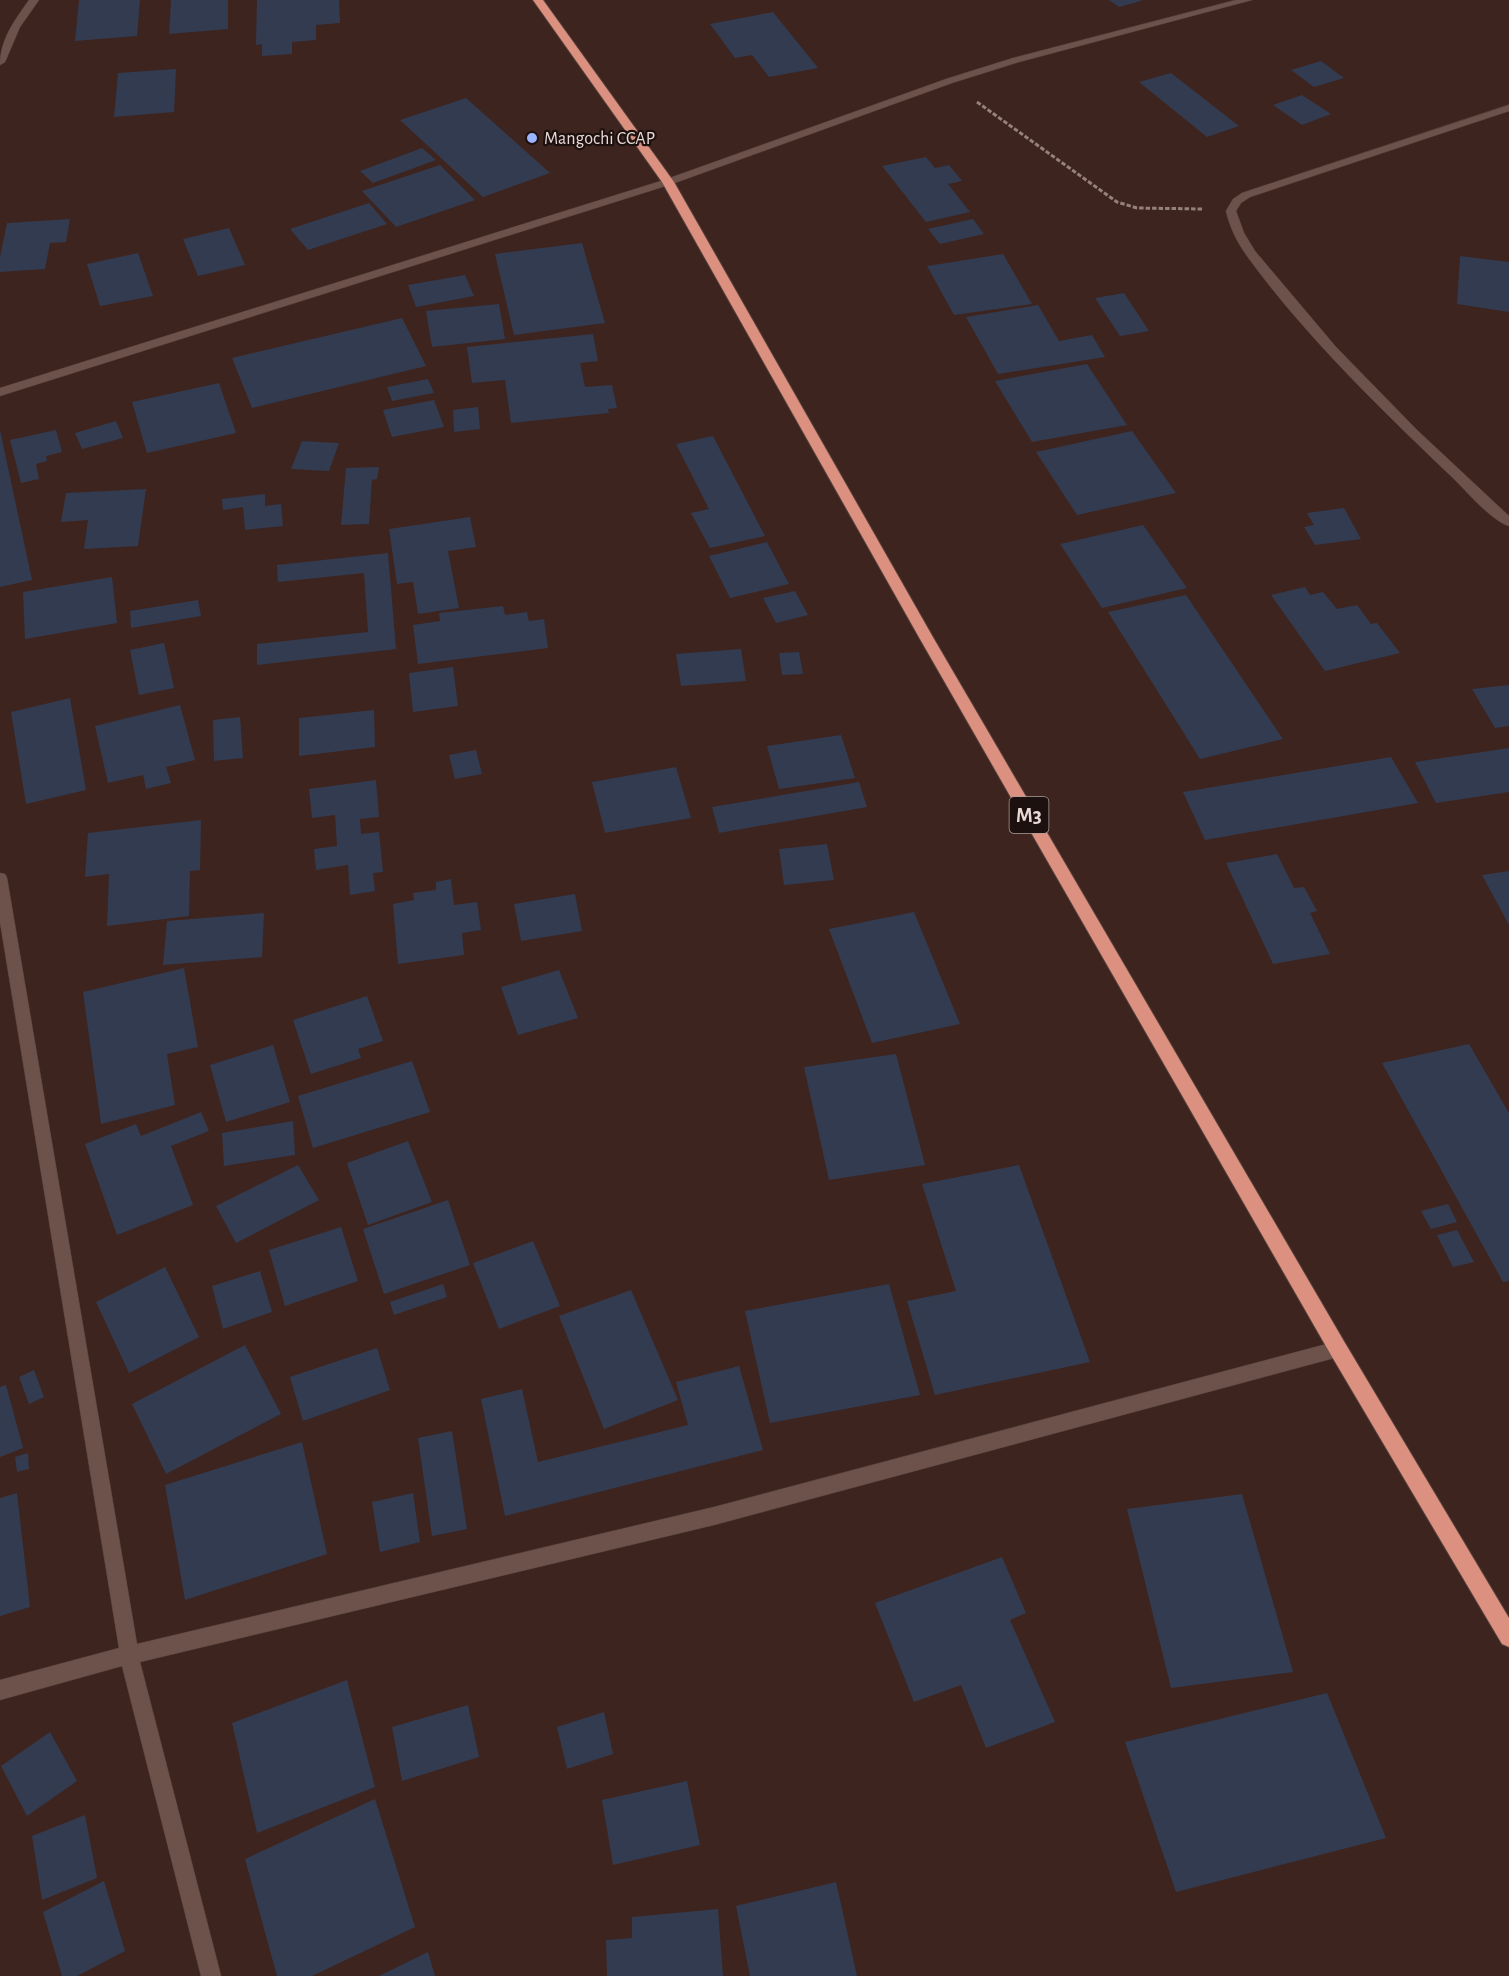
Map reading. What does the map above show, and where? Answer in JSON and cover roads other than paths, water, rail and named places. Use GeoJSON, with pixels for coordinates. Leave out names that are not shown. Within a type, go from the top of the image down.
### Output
{"type":"FeatureCollection","features":[{"type":"Feature","properties":{"kind":"highway","name":"M3"},"geometry":{"type":"LineString","coordinates":[[538,0],[668,182],[933,649],[1338,1349],[1509,1637]]}},
{"type":"Feature","properties":{"kind":"street"},"geometry":{"type":"LineString","coordinates":[[0,62],[15,27],[34,0]]}},
{"type":"Feature","properties":{"kind":"street"},"geometry":{"type":"LineString","coordinates":[[0,393],[668,182],[949,81],[1016,60],[1247,0]]}},
{"type":"Feature","properties":{"kind":"street"},"geometry":{"type":"LineString","coordinates":[[1509,108],[1246,195],[1237,201],[1231,211],[1239,235],[1309,324],[1379,401],[1509,522]]}},
{"type":"Feature","properties":{"kind":"street"},"geometry":{"type":"LineString","coordinates":[[0,878],[129,1655],[211,1976]]}},
{"type":"Feature","properties":{"kind":"street"},"geometry":{"type":"LineString","coordinates":[[0,1690],[129,1655],[714,1516],[1338,1349]]}},
{"type":"Feature","properties":{"kind":"place","name":"Mangochi CCAP"},"geometry":{"type":"Point","coordinates":[532,138]}}]}
